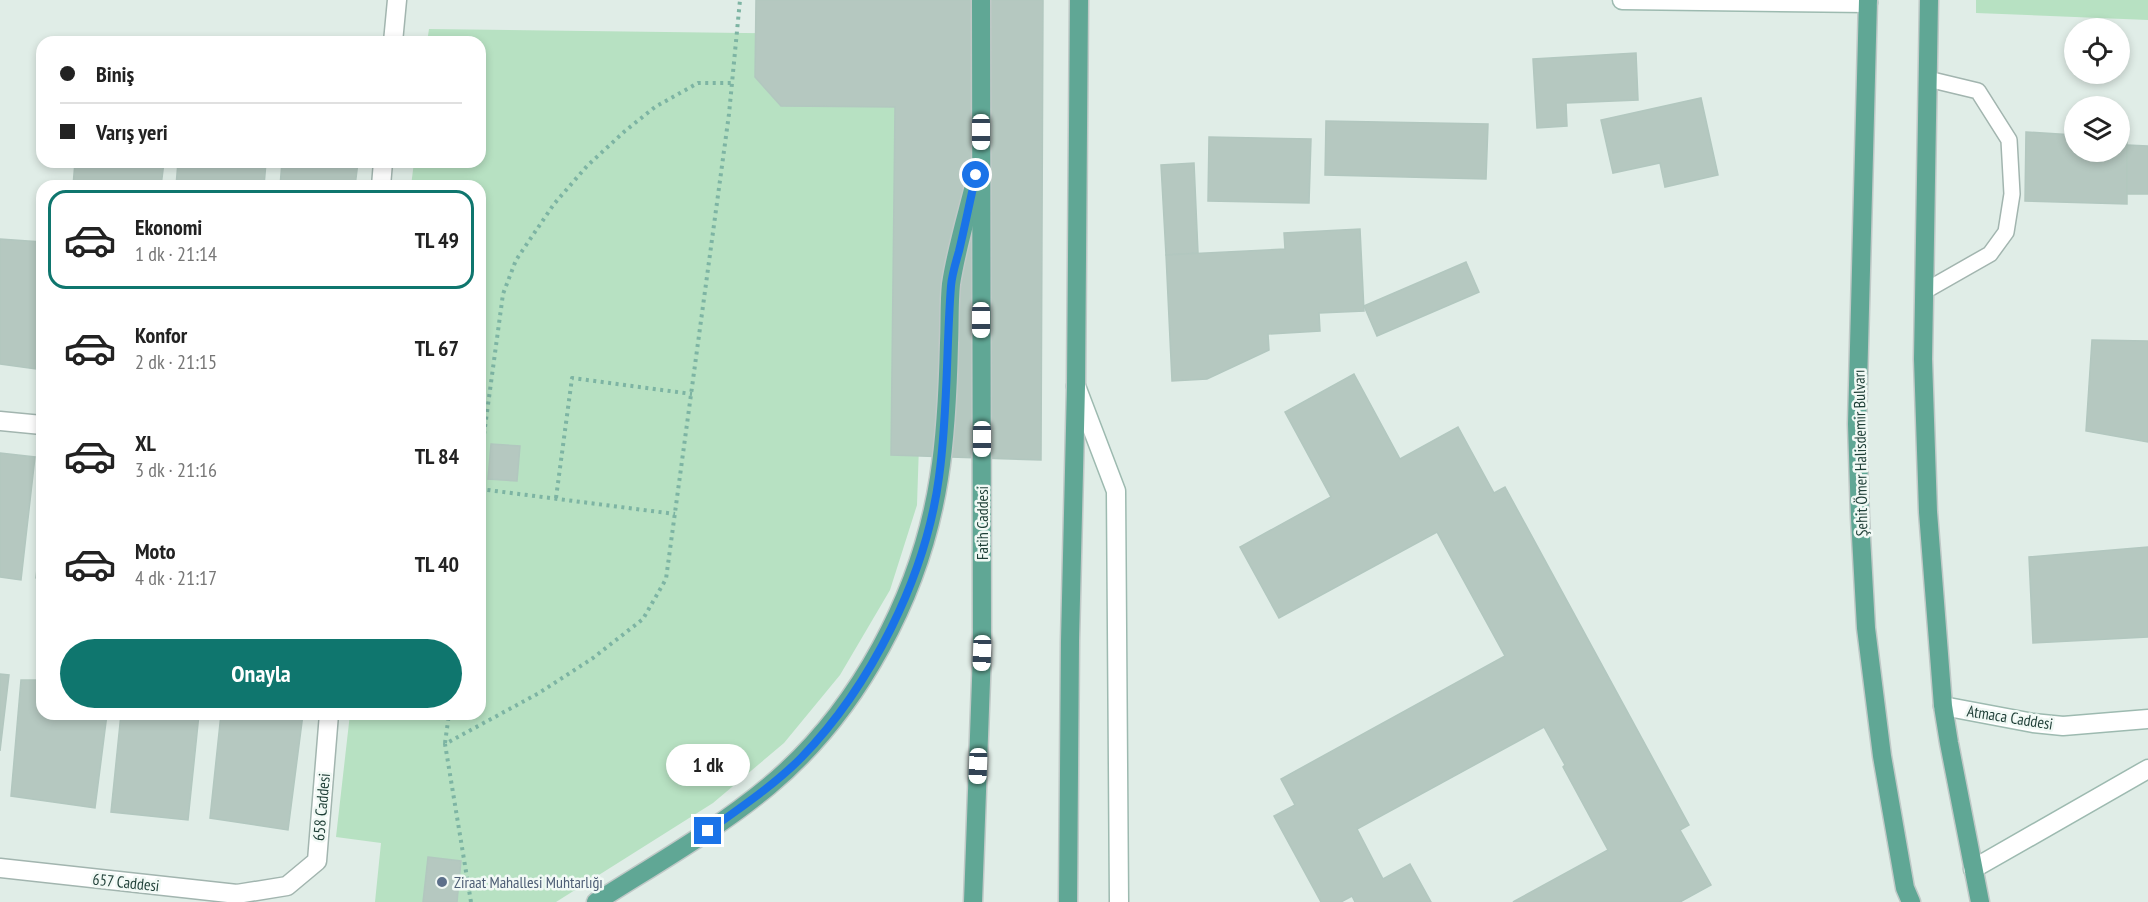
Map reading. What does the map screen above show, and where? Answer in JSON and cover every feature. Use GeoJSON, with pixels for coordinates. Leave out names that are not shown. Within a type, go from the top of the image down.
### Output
{"type":"FeatureCollection","features":[{"type":"Feature","properties":{"kind":"main road"},"geometry":{"type":"LineString","coordinates":[[394,36],[397,0]]}},
{"type":"Feature","properties":{"kind":"main road","name":"Fatih Caddesi"},"geometry":{"type":"LineString","coordinates":[[973,902],[982,653],[981,0]]}},
{"type":"Feature","properties":{"kind":"main road"},"geometry":{"type":"LineString","coordinates":[[1068,902],[1079,0]]}},
{"type":"Feature","properties":{"kind":"main road"},"geometry":{"type":"LineString","coordinates":[[1622,0],[1868,2]]}},
{"type":"Feature","properties":{"kind":"main road"},"geometry":{"type":"LineString","coordinates":[[1929,0],[1923,359],[1928,512],[1948,743],[1980,902]]}},
{"type":"Feature","properties":{"kind":"main road","name":"Şehit Ömer Halisdemir Bulvarı"},"geometry":{"type":"LineString","coordinates":[[1868,2],[1857,424],[1860,518],[1866,628],[1882,756],[1909,897]]}},
{"type":"Feature","properties":{"kind":"main road"},"geometry":{"type":"LineString","coordinates":[[596,902],[740,809],[800,758],[830,726],[860,684],[897,616],[925,542],[939,478],[947,394],[951,284],[981,154]]}},
{"type":"Feature","properties":{"kind":"main road"},"geometry":{"type":"LineString","coordinates":[[1076,386],[1116,491],[1119,902]]}},
{"type":"Feature","properties":{"kind":"main road"},"geometry":{"type":"LineString","coordinates":[[0,421],[36,424]]}},
{"type":"Feature","properties":{"kind":"main road","name":"Atmaca Caddesi"},"geometry":{"type":"LineString","coordinates":[[1944,706],[2033,723],[2062,726],[2148,719]]}},
{"type":"Feature","properties":{"kind":"main road","name":"658 Caddesi"},"geometry":{"type":"LineString","coordinates":[[287,886],[317,861],[329,720]]}},
{"type":"Feature","properties":{"kind":"main road"},"geometry":{"type":"LineString","coordinates":[[1973,869],[2148,769]]}},
{"type":"Feature","properties":{"kind":"main road","name":"657 Caddesi"},"geometry":{"type":"LineString","coordinates":[[0,868],[237,894],[287,886]]}},
{"type":"Feature","properties":{"kind":"lane"},"geometry":{"type":"LineString","coordinates":[[1925,291],[1990,254],[2006,232],[2012,194],[2009,140],[1978,91],[1928,79]]}},
{"type":"Feature","properties":{"kind":"path"},"geometry":{"type":"LineString","coordinates":[[445,744],[539,693],[593,658],[643,619],[666,579],[732,83],[740,0]]}},
{"type":"Feature","properties":{"kind":"path"},"geometry":{"type":"LineString","coordinates":[[486,420],[503,294],[516,260],[554,204],[587,166],[655,107],[698,83],[732,83]]}},
{"type":"Feature","properties":{"kind":"path"},"geometry":{"type":"LineString","coordinates":[[556,498],[572,378],[692,393]]}},
{"type":"Feature","properties":{"kind":"path"},"geometry":{"type":"LineString","coordinates":[[486,490],[675,513]]}},
{"type":"Feature","properties":{"kind":"path"},"geometry":{"type":"LineString","coordinates":[[448,720],[445,744],[471,902]]}},
{"type":"Feature","properties":{"kind":"green space"},"geometry":{"type":"Polygon","coordinates":[[[1976,0],[2148,0],[2148,20],[1976,13],[1976,0]]]}},
{"type":"Feature","properties":{"kind":"green space"},"geometry":{"type":"Polygon","coordinates":[[[429,29],[895,35],[932,60],[917,505],[890,590],[840,675],[784,743],[713,803],[556,902],[375,902],[381,843],[336,837],[349,720],[486,720],[486,180],[412,180],[413,168],[486,168],[486,36],[428,36],[429,29]]]}},
{"type":"Feature","properties":{"kind":"building"},"geometry":{"type":"Polygon","coordinates":[[[756,0],[1043,0],[1041,460],[891,455],[895,107],[781,106],[755,77],[756,0]]]}},
{"type":"Feature","properties":{"kind":"building"},"geometry":{"type":"Polygon","coordinates":[[[1636,53],[1638,100],[1566,103],[1567,126],[1537,128],[1533,59],[1636,53]]]}},
{"type":"Feature","properties":{"kind":"building"},"geometry":{"type":"Polygon","coordinates":[[[1701,98],[1718,175],[1665,187],[1660,163],[1613,173],[1601,120],[1701,98]]]}},
{"type":"Feature","properties":{"kind":"building"},"geometry":{"type":"Polygon","coordinates":[[[1326,121],[1488,124],[1486,179],[1325,175],[1326,121]]]}},
{"type":"Feature","properties":{"kind":"building"},"geometry":{"type":"Polygon","coordinates":[[[2026,132],[2064,134],[2064,162],[2127,162],[2127,204],[2025,201],[2026,132]]]}},
{"type":"Feature","properties":{"kind":"building"},"geometry":{"type":"Polygon","coordinates":[[[1209,137],[1311,139],[1309,203],[1208,201],[1209,137]]]}},
{"type":"Feature","properties":{"kind":"building"},"geometry":{"type":"Polygon","coordinates":[[[2130,145],[2148,146],[2148,194],[2127,194],[2127,162],[2130,162],[2130,145]]]}},
{"type":"Feature","properties":{"kind":"building"},"geometry":{"type":"Polygon","coordinates":[[[1194,163],[1198,253],[1166,255],[1161,165],[1194,163]]]}},
{"type":"Feature","properties":{"kind":"building"},"geometry":{"type":"Polygon","coordinates":[[[74,168],[163,168],[162,180],[74,180],[74,168]]]}},
{"type":"Feature","properties":{"kind":"building"},"geometry":{"type":"Polygon","coordinates":[[[178,168],[266,168],[264,180],[176,180],[178,168]]]}},
{"type":"Feature","properties":{"kind":"building"},"geometry":{"type":"Polygon","coordinates":[[[282,168],[357,168],[356,180],[280,180],[282,168]]]}},
{"type":"Feature","properties":{"kind":"building"},"geometry":{"type":"Polygon","coordinates":[[[1360,229],[1364,311],[1319,313],[1320,331],[1268,334],[1269,350],[1207,379],[1172,381],[1166,255],[1285,249],[1284,233],[1360,229]]]}},
{"type":"Feature","properties":{"kind":"building"},"geometry":{"type":"Polygon","coordinates":[[[0,239],[36,242],[36,369],[0,364],[0,239]]]}},
{"type":"Feature","properties":{"kind":"building"},"geometry":{"type":"Polygon","coordinates":[[[1466,262],[1479,292],[1377,336],[1364,306],[1466,262]]]}},
{"type":"Feature","properties":{"kind":"building"},"geometry":{"type":"Polygon","coordinates":[[[2092,340],[2148,341],[2148,442],[2086,431],[2092,340]]]}},
{"type":"Feature","properties":{"kind":"building"},"geometry":{"type":"Polygon","coordinates":[[[1354,374],[1400,459],[1458,427],[1494,493],[1505,487],[1689,825],[1680,830],[1711,885],[1680,902],[1513,902],[1608,850],[1544,727],[1357,829],[1383,879],[1410,864],[1431,902],[1355,902],[1352,896],[1341,902],[1321,902],[1274,816],[1295,805],[1281,779],[1505,656],[1437,532],[1279,618],[1240,547],[1331,497],[1285,412],[1354,374]]]}},
{"type":"Feature","properties":{"kind":"building"},"geometry":{"type":"Polygon","coordinates":[[[491,444],[520,446],[517,481],[488,479],[491,444]]]}},
{"type":"Feature","properties":{"kind":"building"},"geometry":{"type":"Polygon","coordinates":[[[0,453],[35,457],[21,580],[0,577],[0,453]]]}},
{"type":"Feature","properties":{"kind":"building"},"geometry":{"type":"Polygon","coordinates":[[[2148,547],[2148,637],[2033,643],[2029,557],[2148,547]]]}},
{"type":"Feature","properties":{"kind":"building"},"geometry":{"type":"Polygon","coordinates":[[[0,674],[9,675],[0,751],[0,674]]]}},
{"type":"Feature","properties":{"kind":"building"},"geometry":{"type":"Polygon","coordinates":[[[21,680],[36,680],[36,720],[106,720],[95,808],[11,796],[21,680]]]}},
{"type":"Feature","properties":{"kind":"building"},"geometry":{"type":"Polygon","coordinates":[[[120,720],[198,720],[188,820],[111,812],[120,720]]]}},
{"type":"Feature","properties":{"kind":"building"},"geometry":{"type":"Polygon","coordinates":[[[220,720],[302,720],[288,830],[210,818],[220,720]]]}},
{"type":"Feature","properties":{"kind":"building","name":"Ziraat Mahallesi Muhtarlığı"},"geometry":{"type":"Polygon","coordinates":[[[428,857],[461,861],[457,902],[423,902],[428,857]]]}},
{"type":"Feature","properties":{"kind":"place","name":"Ziraat Mahallesi Muhtarlığı"},"geometry":{"type":"Point","coordinates":[442,882]}},
{"type":"Feature","properties":{"kind":"route"},"geometry":{"type":"LineString","coordinates":[[708,831],[769,786],[830,726],[860,684],[897,616],[925,542],[939,478],[947,394],[951,284],[976,175]]}}]}
